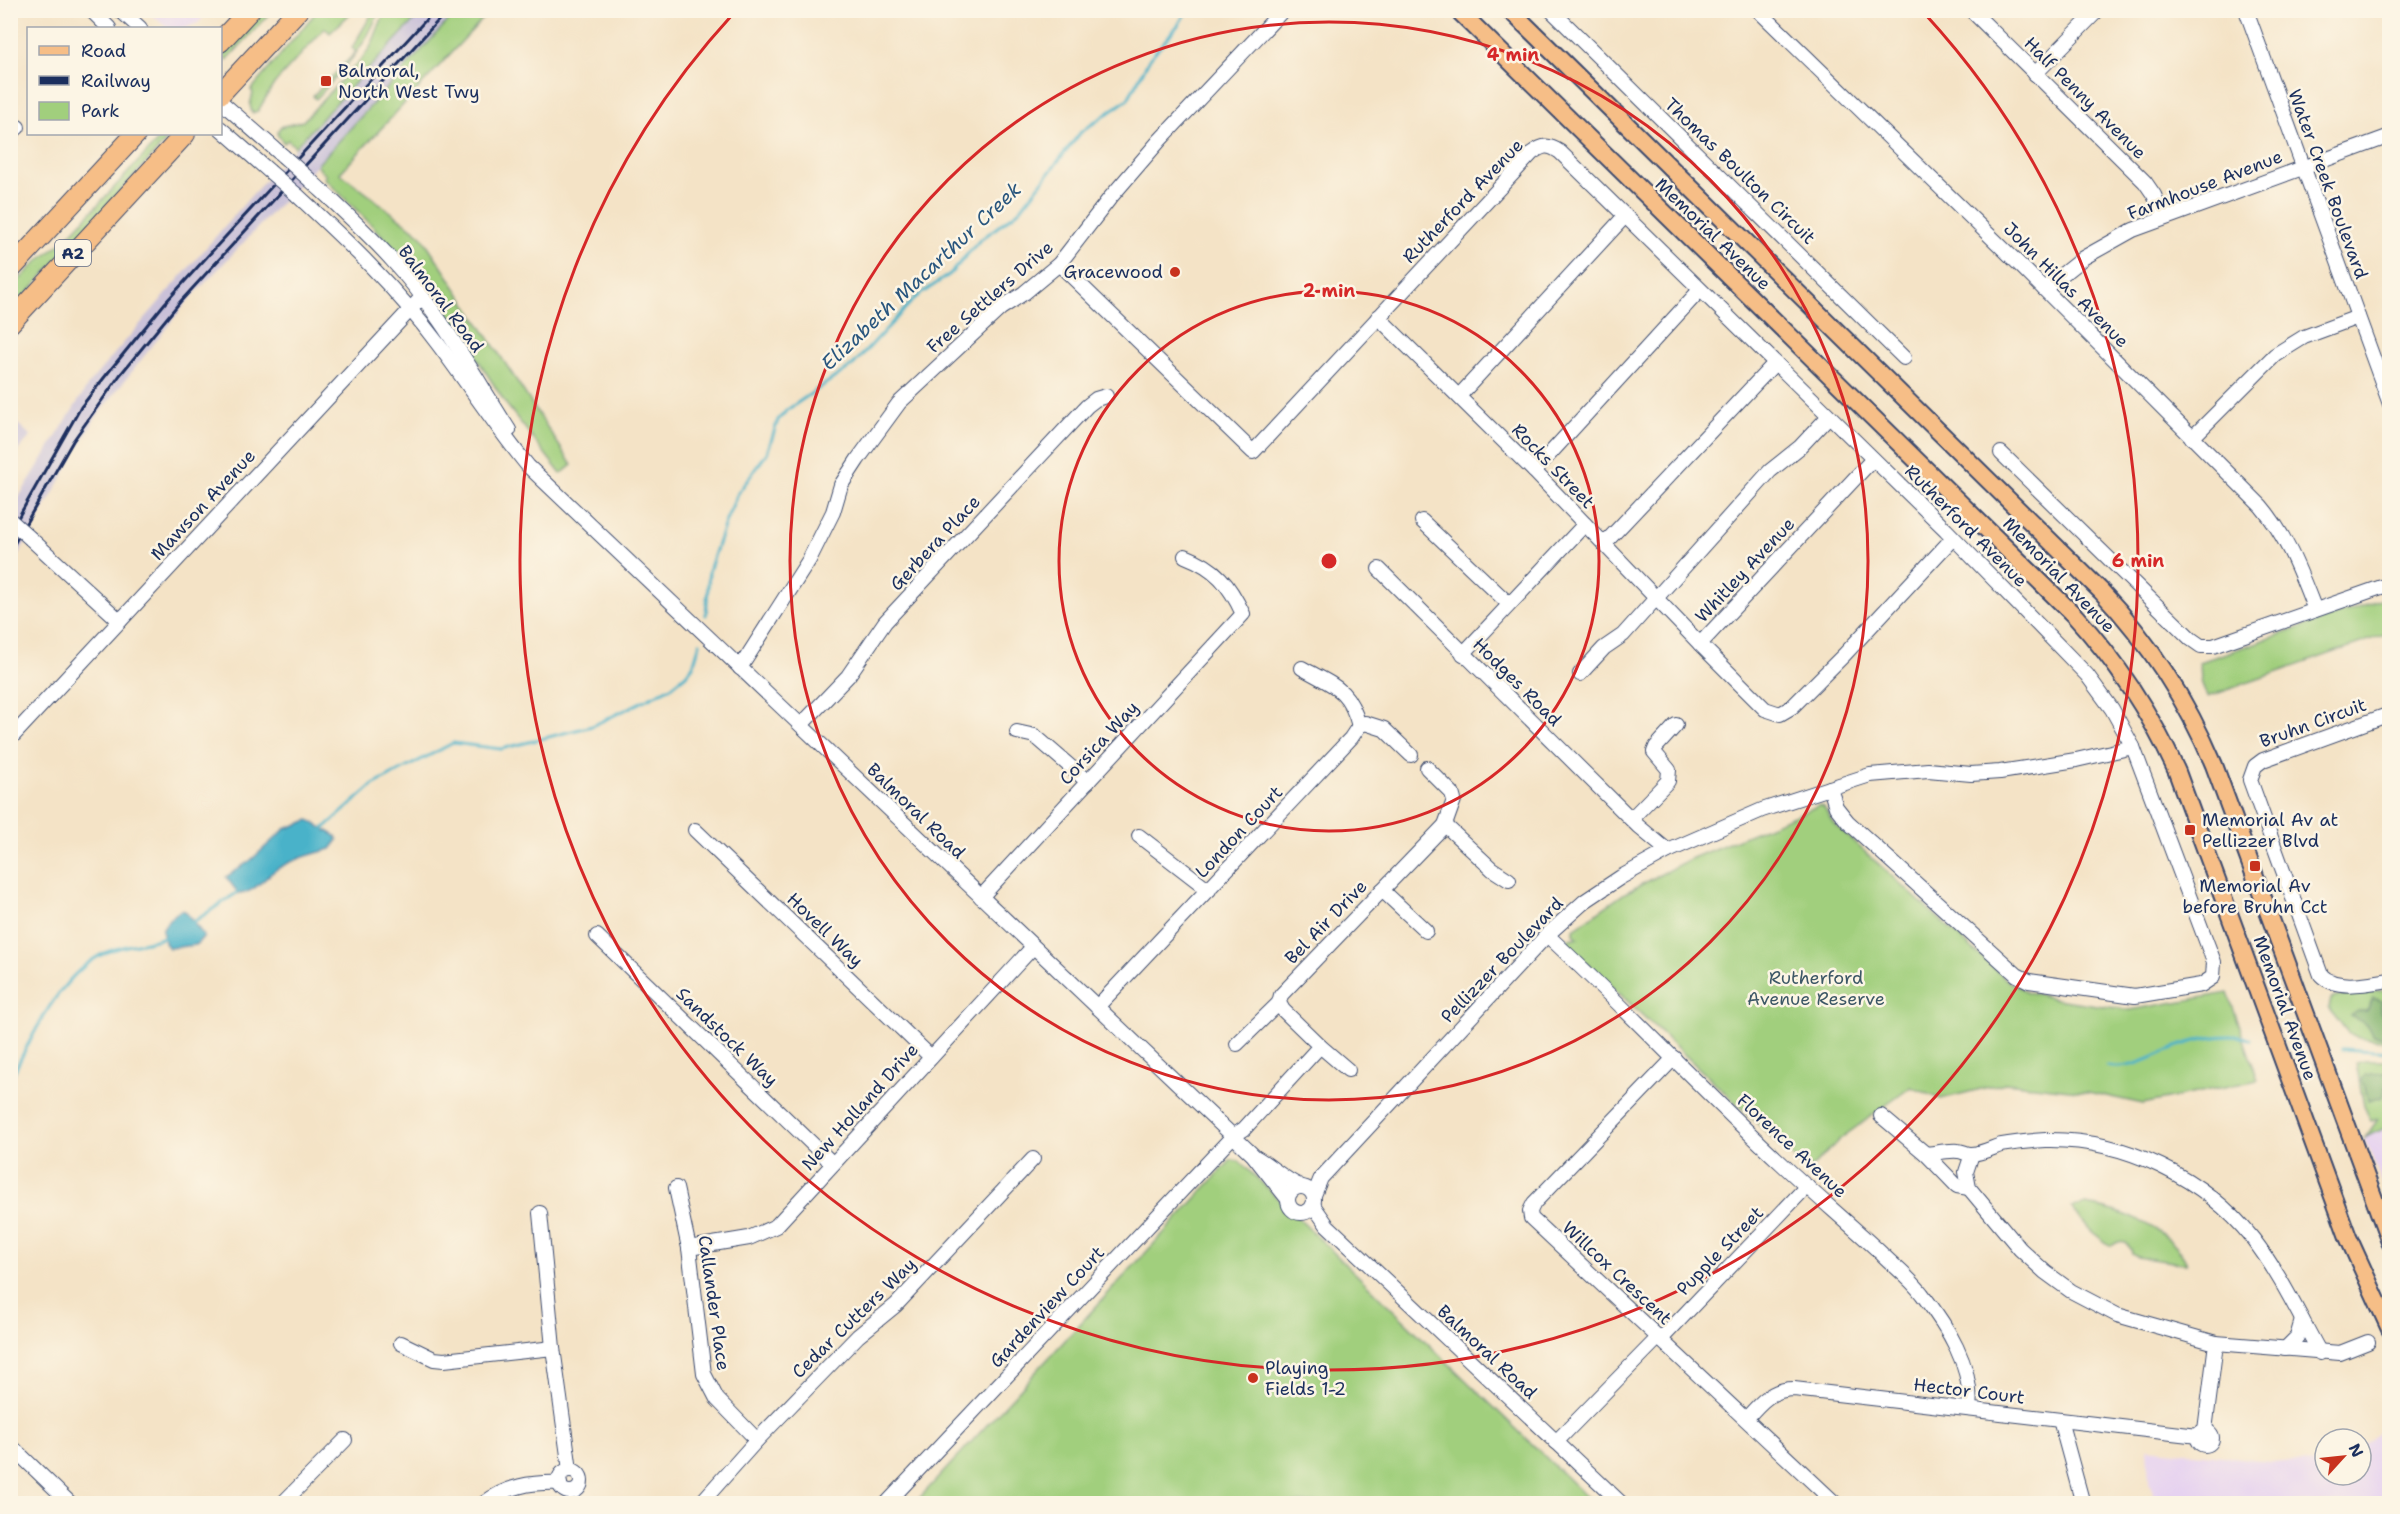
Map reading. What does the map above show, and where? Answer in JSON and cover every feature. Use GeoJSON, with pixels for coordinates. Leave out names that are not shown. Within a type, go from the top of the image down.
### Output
{"type":"FeatureCollection","features":[{"type":"Feature","properties":{"kind":"highway"},"geometry":{"type":"LineString","coordinates":[[222,40],[250,10]]}},
{"type":"Feature","properties":{"kind":"highway"},"geometry":{"type":"LineString","coordinates":[[222,92],[298,10]]}},
{"type":"Feature","properties":{"kind":"highway","name":"A2"},"geometry":{"type":"LineString","coordinates":[[10,270],[135,135]]}},
{"type":"Feature","properties":{"kind":"highway","name":"A2"},"geometry":{"type":"LineString","coordinates":[[10,323],[184,135]]}},
{"type":"Feature","properties":{"kind":"main road","name":"Memorial Avenue"},"geometry":{"type":"LineString","coordinates":[[1458,10],[2075,616],[2122,673],[2150,717],[2177,772],[2348,1237],[2390,1329]]}},
{"type":"Feature","properties":{"kind":"main road","name":"Memorial Avenue"},"geometry":{"type":"LineString","coordinates":[[1510,10],[2101,591],[2148,647],[2177,691],[2210,756],[2390,1242]]}},
{"type":"Feature","properties":{"kind":"street"},"geometry":{"type":"LineString","coordinates":[[91,10],[108,27]]}},
{"type":"Feature","properties":{"kind":"street"},"geometry":{"type":"LineString","coordinates":[[120,10],[139,27]]}},
{"type":"Feature","properties":{"kind":"street","name":"Free Settlers Drive"},"geometry":{"type":"LineString","coordinates":[[740,668],[809,560],[832,512],[841,485],[899,403],[1001,308],[1024,293],[1059,264],[1110,198],[1161,140],[1283,10]]}},
{"type":"Feature","properties":{"kind":"street","name":"Thomas Boulton Circuit"},"geometry":{"type":"LineString","coordinates":[[1551,10],[1904,358]]}},
{"type":"Feature","properties":{"kind":"street","name":"John Hillas Avenue"},"geometry":{"type":"LineString","coordinates":[[1758,10],[2044,289],[2261,506],[2277,526],[2294,555],[2315,610]]}},
{"type":"Feature","properties":{"kind":"street","name":"Half Penny Avenue"},"geometry":{"type":"LineString","coordinates":[[1971,10],[2145,182],[2164,218]]}},
{"type":"Feature","properties":{"kind":"street"},"geometry":{"type":"LineString","coordinates":[[2036,74],[2098,10]]}},
{"type":"Feature","properties":{"kind":"street","name":"Water Creek Boulevard"},"geometry":{"type":"LineString","coordinates":[[2246,10],[2390,404]]}},
{"type":"Feature","properties":{"kind":"street","name":"Balmoral Road"},"geometry":{"type":"LineString","coordinates":[[222,103],[310,180],[393,261],[461,352],[509,430],[555,492]]}},
{"type":"Feature","properties":{"kind":"street","name":"Balmoral Road"},"geometry":{"type":"LineString","coordinates":[[222,130],[352,245],[385,279],[438,343],[507,441],[528,466],[1253,1155],[1307,1197],[1328,1225],[1622,1503]]}},
{"type":"Feature","properties":{"kind":"street","name":"Farmhouse Avenue"},"geometry":{"type":"LineString","coordinates":[[2044,289],[2066,270],[2100,247],[2133,230],[2390,136]]}},
{"type":"Feature","properties":{"kind":"street","name":"Rutherford Avenue"},"geometry":{"type":"LineString","coordinates":[[1059,264],[1253,452],[1532,153],[1543,146],[1552,147],[1560,152],[1873,459],[2087,675],[2112,709],[2133,747],[2195,907],[2214,962],[2213,977],[2201,985],[2135,996],[2043,985],[2029,981],[2017,975],[1844,818],[1836,807],[1830,788]]}},
{"type":"Feature","properties":{"kind":"street"},"geometry":{"type":"LineString","coordinates":[[1459,396],[1625,216]]}},
{"type":"Feature","properties":{"kind":"street"},"geometry":{"type":"LineString","coordinates":[[1534,471],[1700,290]]}},
{"type":"Feature","properties":{"kind":"street","name":"Mawson Avenue"},"geometry":{"type":"LineString","coordinates":[[10,739],[422,297]]}},
{"type":"Feature","properties":{"kind":"street","name":"Rocks Street"},"geometry":{"type":"LineString","coordinates":[[1378,317],[1534,471],[1700,644]]}},
{"type":"Feature","properties":{"kind":"street"},"geometry":{"type":"LineString","coordinates":[[2192,438],[2264,365],[2281,351],[2304,337],[2358,318]]}},
{"type":"Feature","properties":{"kind":"street"},"geometry":{"type":"LineString","coordinates":[[1604,544],[1775,363]]}},
{"type":"Feature","properties":{"kind":"street","name":"Gerbera Place"},"geometry":{"type":"LineString","coordinates":[[801,725],[848,676],[885,622],[1087,406],[1096,399],[1106,396]]}},
{"type":"Feature","properties":{"kind":"street"},"geometry":{"type":"LineString","coordinates":[[1580,674],[1604,648],[1623,635],[1654,597],[1770,471],[1800,447],[1829,416]]}},
{"type":"Feature","properties":{"kind":"street"},"geometry":{"type":"LineString","coordinates":[[2001,453],[2191,639],[2201,646],[2213,646],[2390,584]]}},
{"type":"Feature","properties":{"kind":"street","name":"Whitley Avenue"},"geometry":{"type":"LineString","coordinates":[[1873,459],[1700,644],[1765,709],[1780,714],[1790,708],[1844,655],[1953,538]]}},
{"type":"Feature","properties":{"kind":"street"},"geometry":{"type":"LineString","coordinates":[[10,520],[120,621]]}},
{"type":"Feature","properties":{"kind":"street"},"geometry":{"type":"LineString","coordinates":[[1422,520],[1509,604]]}},
{"type":"Feature","properties":{"kind":"street"},"geometry":{"type":"LineString","coordinates":[[1462,654],[1585,524]]}},
{"type":"Feature","properties":{"kind":"street","name":"Corsica Way"},"geometry":{"type":"LineString","coordinates":[[981,897],[1243,614],[1230,589],[1212,569],[1206,564],[1185,556]]}},
{"type":"Feature","properties":{"kind":"street","name":"Hodges Road"},"geometry":{"type":"LineString","coordinates":[[1379,569],[1462,654],[1631,819],[1668,851]]}},
{"type":"Feature","properties":{"kind":"street"},"geometry":{"type":"LineString","coordinates":[[1302,668],[1342,690],[1354,709],[1359,726],[1365,723],[1384,729],[1411,755]]}},
{"type":"Feature","properties":{"kind":"street","name":"Bruhn Circuit"},"geometry":{"type":"LineString","coordinates":[[2389,717],[2264,760],[2255,766],[2250,780],[2321,975],[2328,981],[2337,983],[2390,980]]}},
{"type":"Feature","properties":{"kind":"street"},"geometry":{"type":"LineString","coordinates":[[1631,819],[1668,782],[1669,770],[1654,752],[1676,725]]}},
{"type":"Feature","properties":{"kind":"street","name":"London Court"},"geometry":{"type":"LineString","coordinates":[[1097,1007],[1351,738],[1359,726]]}},
{"type":"Feature","properties":{"kind":"street"},"geometry":{"type":"LineString","coordinates":[[1017,732],[1035,736],[1088,782]]}},
{"type":"Feature","properties":{"kind":"street","name":"Pellizzer Boulevard"},"geometry":{"type":"LineString","coordinates":[[1307,1197],[1321,1178],[1547,935],[1585,901],[1621,877],[1668,851],[1762,810],[1870,775],[1928,770],[1971,774],[2000,772],[2076,760],[2133,747]]}},
{"type":"Feature","properties":{"kind":"street","name":"Bel Air Drive"},"geometry":{"type":"LineString","coordinates":[[1237,1044],[1279,1003],[1281,995],[1445,825],[1454,800],[1452,794],[1427,768]]}},
{"type":"Feature","properties":{"kind":"street"},"geometry":{"type":"LineString","coordinates":[[1445,825],[1492,869],[1509,880]]}},
{"type":"Feature","properties":{"kind":"street","name":"Hovell Way"},"geometry":{"type":"LineString","coordinates":[[695,830],[931,1057]]}},
{"type":"Feature","properties":{"kind":"street"},"geometry":{"type":"LineString","coordinates":[[1139,836],[1209,890]]}},
{"type":"Feature","properties":{"kind":"street"},"geometry":{"type":"LineString","coordinates":[[1383,890],[1426,931]]}},
{"type":"Feature","properties":{"kind":"street","name":"Florence Avenue"},"geometry":{"type":"LineString","coordinates":[[1547,935],[1782,1165],[1843,1217],[1921,1293],[1944,1325],[1960,1355],[1969,1383],[1970,1409]]}},
{"type":"Feature","properties":{"kind":"street","name":"Sandstock Way"},"geometry":{"type":"LineString","coordinates":[[597,936],[833,1164]]}},
{"type":"Feature","properties":{"kind":"street","name":"New Holland Drive"},"geometry":{"type":"LineString","coordinates":[[689,1248],[736,1241],[762,1234],[776,1226],[1033,946]]}},
{"type":"Feature","properties":{"kind":"street"},"geometry":{"type":"LineString","coordinates":[[1279,1003],[1320,1046],[1348,1070]]}},
{"type":"Feature","properties":{"kind":"street"},"geometry":{"type":"LineString","coordinates":[[1233,1136],[1244,1129],[1320,1046]]}},
{"type":"Feature","properties":{"kind":"street","name":"Willcox Crescent"},"geometry":{"type":"LineString","coordinates":[[1674,1058],[1542,1195],[1530,1211],[1532,1218],[1836,1503]]}},
{"type":"Feature","properties":{"kind":"street"},"geometry":{"type":"LineString","coordinates":[[1881,1116],[1926,1154],[1957,1186],[1969,1188]]}},
{"type":"Feature","properties":{"kind":"street","name":"Gardenview Court"},"geometry":{"type":"LineString","coordinates":[[886,1503],[1233,1136]]}},
{"type":"Feature","properties":{"kind":"street"},"geometry":{"type":"LineString","coordinates":[[1926,1154],[1957,1150],[1972,1154],[2002,1145],[2024,1142],[2070,1142],[2128,1153],[2164,1167],[2197,1187],[2230,1212],[2254,1240],[2276,1272],[2320,1353]]}},
{"type":"Feature","properties":{"kind":"street"},"geometry":{"type":"LineString","coordinates":[[1972,1154],[1966,1172],[1969,1188],[2020,1249],[2071,1291],[2117,1315],[2216,1343],[2340,1353],[2368,1342]]}},
{"type":"Feature","properties":{"kind":"street","name":"Balmoral Road"},"geometry":{"type":"LineString","coordinates":[[1253,1155],[1287,1198],[1293,1210],[1307,1197]]}},
{"type":"Feature","properties":{"kind":"street","name":"Cedar Cutters Way"},"geometry":{"type":"LineString","coordinates":[[700,1503],[757,1440],[858,1336],[896,1305],[1033,1159]]}},
{"type":"Feature","properties":{"kind":"street","name":"Pupple Street"},"geometry":{"type":"LineString","coordinates":[[1556,1442],[1807,1186]]}},
{"type":"Feature","properties":{"kind":"street","name":"Callander Place"},"geometry":{"type":"LineString","coordinates":[[676,1188],[689,1248],[704,1374],[717,1399],[757,1440]]}},
{"type":"Feature","properties":{"kind":"street"},"geometry":{"type":"LineString","coordinates":[[1287,1198],[1291,1190],[1307,1197]]}},
{"type":"Feature","properties":{"kind":"street"},"geometry":{"type":"LineString","coordinates":[[540,1213],[553,1348],[570,1470]]}},
{"type":"Feature","properties":{"kind":"street"},"geometry":{"type":"LineString","coordinates":[[2285,1348],[2297,1336],[2302,1320]]}},
{"type":"Feature","properties":{"kind":"street"},"geometry":{"type":"LineString","coordinates":[[401,1343],[434,1359],[444,1360],[553,1348]]}},
{"type":"Feature","properties":{"kind":"street","name":"Hector Court"},"geometry":{"type":"LineString","coordinates":[[1746,1419],[1769,1395],[1786,1389],[2060,1420],[2202,1433],[2216,1343]]}},
{"type":"Feature","properties":{"kind":"street"},"geometry":{"type":"LineString","coordinates":[[2060,1420],[2083,1503]]}},
{"type":"Feature","properties":{"kind":"street"},"geometry":{"type":"LineString","coordinates":[[282,1503],[345,1440]]}},
{"type":"Feature","properties":{"kind":"street"},"geometry":{"type":"LineString","coordinates":[[11,1447],[71,1503]]}},
{"type":"Feature","properties":{"kind":"street"},"geometry":{"type":"LineString","coordinates":[[570,1470],[577,1472],[581,1478],[575,1497],[560,1483],[561,1475],[570,1470]]}},
{"type":"Feature","properties":{"kind":"street"},"geometry":{"type":"LineString","coordinates":[[483,1503],[519,1486],[560,1483]]}},
{"type":"Feature","properties":{"kind":"shaded area"},"geometry":{"type":"Polygon","coordinates":[[[147,11],[209,11],[198,23],[188,27],[168,27],[147,11]]]}},
{"type":"Feature","properties":{"kind":"shaded area"},"geometry":{"type":"Polygon","coordinates":[[[423,11],[457,11],[318,164],[186,303],[96,417],[11,568],[11,510],[90,382],[250,197],[423,11]]]}},
{"type":"Feature","properties":{"kind":"shaded area"},"geometry":{"type":"Polygon","coordinates":[[[11,418],[31,436],[10,458],[11,418]]]}},
{"type":"Feature","properties":{"kind":"shaded area"},"geometry":{"type":"Polygon","coordinates":[[[2389,1126],[2389,1201],[2365,1138],[2389,1126]]]}},
{"type":"Feature","properties":{"kind":"shaded area"},"geometry":{"type":"Polygon","coordinates":[[[2389,1424],[2389,1503],[2156,1503],[2149,1481],[2147,1448],[2313,1464],[2313,1487],[2373,1487],[2373,1437],[2389,1424]]]}},
{"type":"Feature","properties":{"kind":"green space"},"geometry":{"type":"Polygon","coordinates":[[[374,10],[379,11],[360,47],[344,68],[316,99],[313,96],[356,52],[352,48],[374,10]]]}},
{"type":"Feature","properties":{"kind":"green space"},"geometry":{"type":"Polygon","coordinates":[[[262,11],[272,11],[227,60],[222,53],[262,11]]]}},
{"type":"Feature","properties":{"kind":"green space"},"geometry":{"type":"Polygon","coordinates":[[[317,11],[353,11],[330,33],[325,28],[274,84],[258,111],[252,113],[250,105],[253,93],[251,90],[317,11]]]}},
{"type":"Feature","properties":{"kind":"green space"},"geometry":{"type":"Polygon","coordinates":[[[385,11],[423,11],[295,147],[288,140],[284,143],[277,134],[280,127],[303,121],[364,56],[371,46],[385,11]]]}},
{"type":"Feature","properties":{"kind":"green space"},"geometry":{"type":"Polygon","coordinates":[[[457,11],[490,11],[340,173],[421,235],[572,465],[561,474],[506,404],[447,311],[407,260],[324,178],[326,175],[318,167],[318,164],[457,11]]]}},
{"type":"Feature","properties":{"kind":"green space"},"geometry":{"type":"Polygon","coordinates":[[[163,135],[171,135],[11,311],[10,289],[37,262],[64,241],[163,135]]]}},
{"type":"Feature","properties":{"kind":"green space"},"geometry":{"type":"Polygon","coordinates":[[[2389,597],[2389,633],[2207,697],[2201,681],[2200,662],[2389,597]]]}},
{"type":"Feature","properties":{"kind":"green space","name":"Rutherford Avenue Reserve"},"geometry":{"type":"Polygon","coordinates":[[[1820,805],[1824,807],[1833,823],[2009,982],[2028,992],[2056,999],[2130,1010],[2228,993],[2258,1080],[2143,1104],[2088,1092],[2005,1083],[1941,1099],[1911,1087],[1840,1139],[1808,1171],[1570,947],[1566,939],[1578,938],[1574,934],[1574,929],[1625,893],[1690,859],[1820,805]]]}},
{"type":"Feature","properties":{"kind":"green space"},"geometry":{"type":"Polygon","coordinates":[[[2389,990],[2389,1040],[2352,1036],[2329,1008],[2331,999],[2336,997],[2389,990]]]}},
{"type":"Feature","properties":{"kind":"green space"},"geometry":{"type":"Polygon","coordinates":[[[2373,998],[2382,1001],[2380,1011],[2383,1016],[2389,1018],[2389,1038],[2373,1035],[2366,1025],[2350,1016],[2357,1011],[2367,1011],[2373,998]]]}},
{"type":"Feature","properties":{"kind":"green space"},"geometry":{"type":"Polygon","coordinates":[[[2389,1061],[2389,1126],[2365,1138],[2378,1119],[2371,1121],[2364,1106],[2356,1063],[2389,1061]]]}},
{"type":"Feature","properties":{"kind":"green space"},"geometry":{"type":"Polygon","coordinates":[[[2389,1072],[2389,1085],[2383,1097],[2368,1101],[2361,1080],[2366,1075],[2389,1072]]]}},
{"type":"Feature","properties":{"kind":"green space"},"geometry":{"type":"Polygon","coordinates":[[[1231,1160],[1239,1161],[1593,1503],[915,1503],[1231,1160]]]}},
{"type":"Feature","properties":{"kind":"green space"},"geometry":{"type":"Polygon","coordinates":[[[2085,1205],[2114,1211],[2144,1223],[2170,1240],[2180,1251],[2187,1264],[2137,1257],[2132,1254],[2126,1243],[2118,1242],[2111,1246],[2091,1231],[2071,1207],[2085,1205]]]}},
{"type":"Feature","properties":{"kind":"water"},"geometry":{"type":"Polygon","coordinates":[[[309,820],[336,836],[338,840],[331,849],[287,864],[274,871],[254,888],[239,894],[226,877],[251,860],[285,829],[309,820]]]}},
{"type":"Feature","properties":{"kind":"water"},"geometry":{"type":"Polygon","coordinates":[[[181,910],[185,911],[204,936],[196,945],[169,948],[165,943],[162,930],[169,919],[181,910]]]}},
{"type":"Feature","properties":{"kind":"waterway","name":"Elizabeth Macarthur Creek"},"geometry":{"type":"LineString","coordinates":[[706,615],[709,571],[726,520],[738,493],[767,453],[778,420],[787,410],[853,365],[915,298],[950,274],[979,241],[1020,210],[1081,132],[1128,99],[1150,58],[1179,24],[1187,10]]}},
{"type":"Feature","properties":{"kind":"waterway","name":"Elizabeth Macarthur Creek"},"geometry":{"type":"LineString","coordinates":[[321,831],[373,785],[453,743],[501,749],[592,726],[623,711],[671,687],[686,675],[693,666],[700,643]]}},
{"type":"Feature","properties":{"kind":"waterway","name":"Elizabeth Macarthur Creek"},"geometry":{"type":"LineString","coordinates":[[192,923],[241,890]]}},
{"type":"Feature","properties":{"kind":"waterway","name":"Elizabeth Macarthur Creek"},"geometry":{"type":"LineString","coordinates":[[10,1080],[49,1007],[75,974],[90,961],[107,952],[165,937]]}},
{"type":"Feature","properties":{"kind":"waterway"},"geometry":{"type":"LineString","coordinates":[[2107,1066],[2131,1065],[2178,1046],[2220,1036],[2251,1039]]}},
{"type":"Feature","properties":{"kind":"waterway"},"geometry":{"type":"LineString","coordinates":[[2342,1049],[2390,1052]]}},
{"type":"Feature","properties":{"kind":"railway"},"geometry":{"type":"LineString","coordinates":[[10,532],[81,407],[111,369],[165,303],[435,10]]}},
{"type":"Feature","properties":{"kind":"railway"},"geometry":{"type":"LineString","coordinates":[[10,551],[73,441],[120,375],[180,302],[448,10]]}},
{"type":"Feature","properties":{"kind":"place","name":"Balmoral, North West Twy"},"geometry":{"type":"Point","coordinates":[326,81]}},
{"type":"Feature","properties":{"kind":"place","name":"Gracewood"},"geometry":{"type":"Point","coordinates":[1175,272]}},
{"type":"Feature","properties":{"kind":"place","name":"Memorial Av at Pellizzer Blvd"},"geometry":{"type":"Point","coordinates":[2190,830]}},
{"type":"Feature","properties":{"kind":"place","name":"Memorial Av before Bruhn Cct"},"geometry":{"type":"Point","coordinates":[2255,866]}},
{"type":"Feature","properties":{"kind":"place","name":"Playing Fields 1-2"},"geometry":{"type":"Point","coordinates":[1253,1378]}}]}
